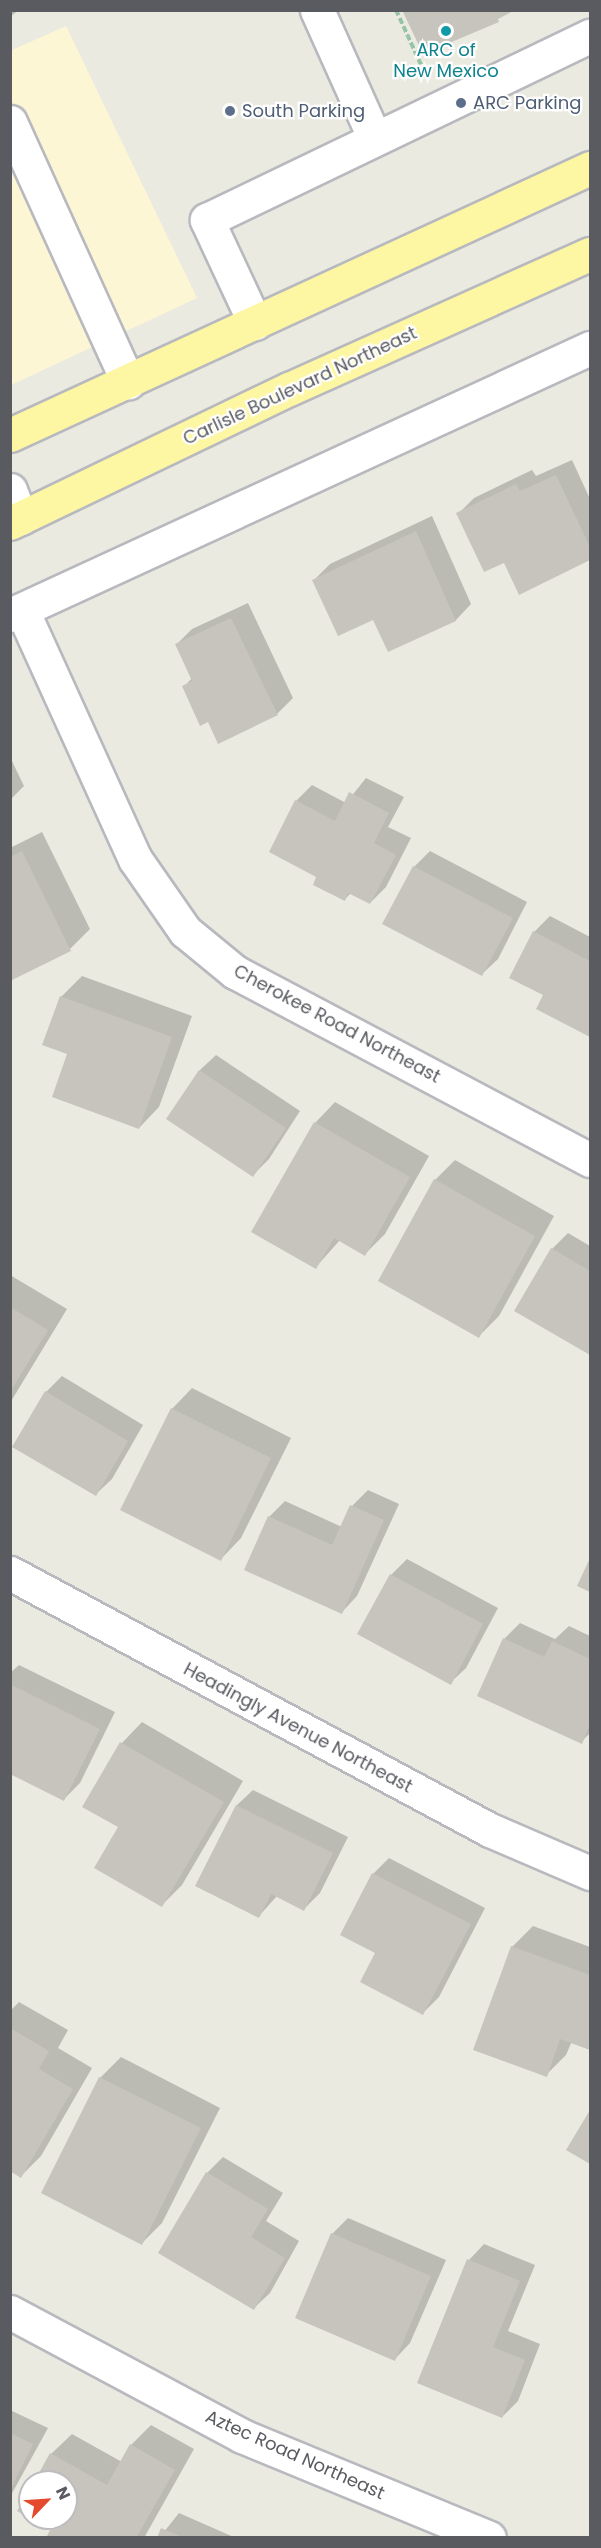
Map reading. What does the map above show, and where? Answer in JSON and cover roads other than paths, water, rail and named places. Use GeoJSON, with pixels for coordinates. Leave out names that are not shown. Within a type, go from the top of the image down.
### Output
{"type":"FeatureCollection","features":[{"type":"Feature","properties":{"kind":"main road"},"geometry":{"type":"LineString","coordinates":[[10,435],[591,168]]}},
{"type":"Feature","properties":{"kind":"main road","name":"Carlisle Boulevard Northeast"},"geometry":{"type":"LineString","coordinates":[[14,510],[591,254]]}},
{"type":"Feature","properties":{"kind":"street"},"geometry":{"type":"LineString","coordinates":[[317,10],[375,139]]}},
{"type":"Feature","properties":{"kind":"street"},"geometry":{"type":"LineString","coordinates":[[255,323],[207,220],[591,36]]}},
{"type":"Feature","properties":{"kind":"street"},"geometry":{"type":"LineString","coordinates":[[10,122],[128,382]]}},
{"type":"Feature","properties":{"kind":"street"},"geometry":{"type":"LineString","coordinates":[[16,612],[591,348]]}},
{"type":"Feature","properties":{"kind":"street","name":"Cherokee Road Northeast"},"geometry":{"type":"LineString","coordinates":[[16,612],[135,859],[185,931],[235,972],[591,1160]]}},
{"type":"Feature","properties":{"kind":"street","name":"Headingly Avenue Northeast"},"geometry":{"type":"LineString","coordinates":[[10,1573],[490,1830],[591,1873]]}},
{"type":"Feature","properties":{"kind":"street","name":"Aztec Road Northeast"},"geometry":{"type":"LineString","coordinates":[[10,2312],[242,2436],[489,2538]]}},
{"type":"Feature","properties":{"kind":"place","name":"ARC of New Mexico"},"geometry":{"type":"Point","coordinates":[446,31]}},
{"type":"Feature","properties":{"kind":"place","name":"ARC Parking"},"geometry":{"type":"Point","coordinates":[461,103]}},
{"type":"Feature","properties":{"kind":"place","name":"South Parking"},"geometry":{"type":"Point","coordinates":[230,111]}}]}
